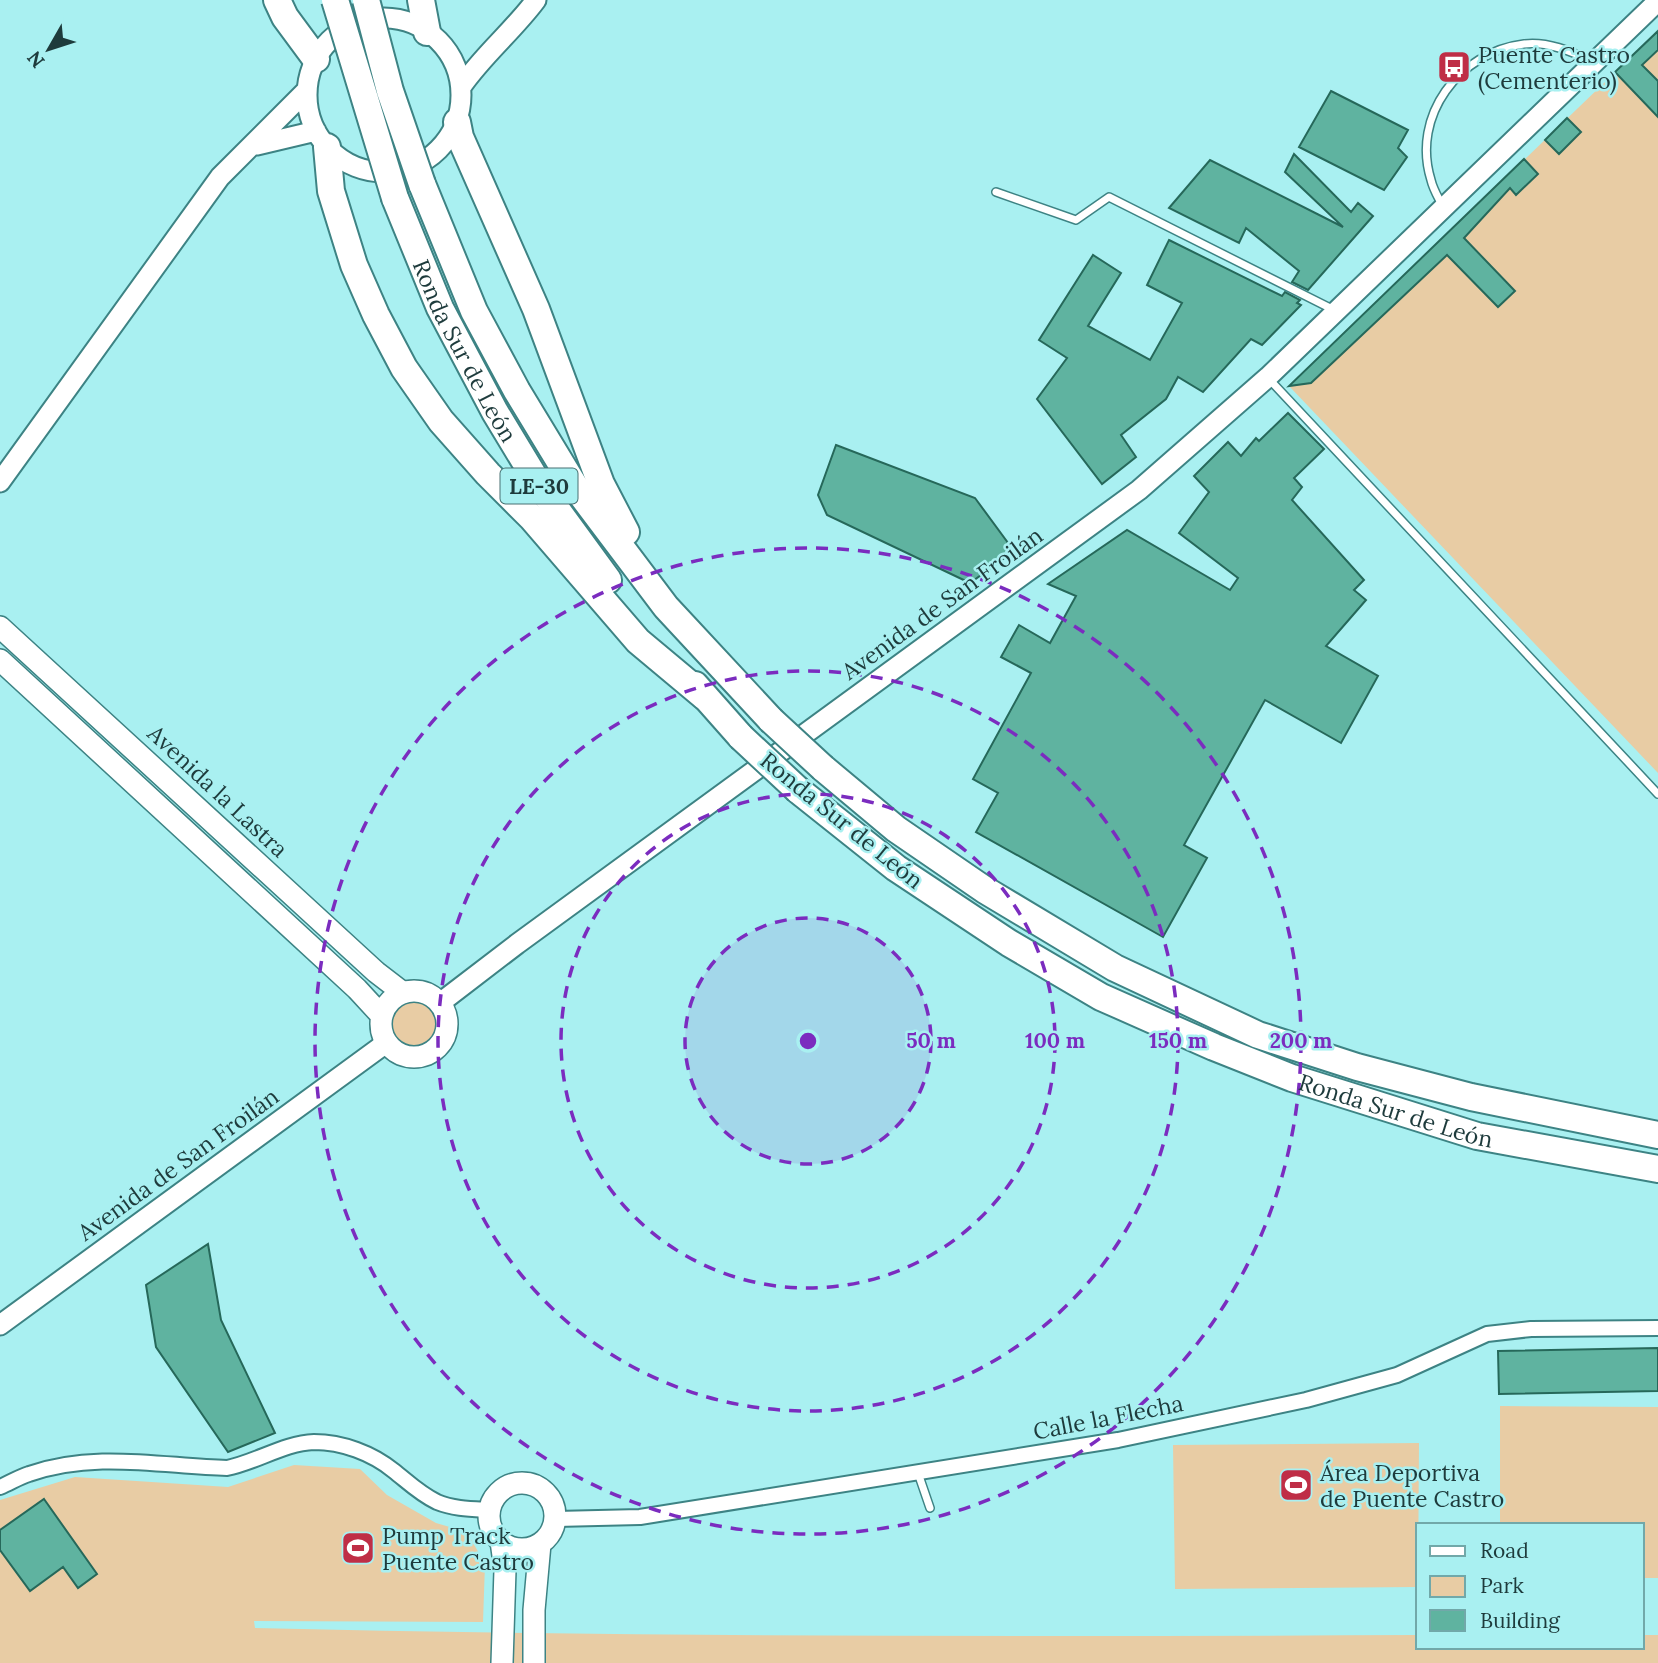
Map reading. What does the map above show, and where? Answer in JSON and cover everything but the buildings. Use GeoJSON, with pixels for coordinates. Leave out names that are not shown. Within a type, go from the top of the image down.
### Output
{"type":"FeatureCollection","features":[{"type":"Feature","properties":{"kind":"highway"},"geometry":{"type":"LineString","coordinates":[[277,0],[285,17],[316,59]]}},
{"type":"Feature","properties":{"kind":"highway","name":"Ronda Sur de León"},"geometry":{"type":"LineString","coordinates":[[335,0],[395,198],[440,308],[495,412],[541,488],[595,565],[741,737],[798,790],[919,883],[1009,943],[1114,1003],[1292,1078],[1464,1132],[1658,1169]]}},
{"type":"Feature","properties":{"kind":"highway","name":"Ronda Sur de León"},"geometry":{"type":"LineString","coordinates":[[366,0],[390,91],[422,184],[474,311],[517,391],[575,485],[666,607],[771,720],[823,768],[896,829],[985,890],[1115,968],[1258,1035],[1357,1068],[1471,1097],[1658,1135]]}},
{"type":"Feature","properties":{"kind":"highway"},"geometry":{"type":"LineString","coordinates":[[421,0],[428,32]]}},
{"type":"Feature","properties":{"kind":"highway"},"geometry":{"type":"LineString","coordinates":[[457,122],[460,137],[536,309],[601,484],[666,607]]}},
{"type":"Feature","properties":{"kind":"highway"},"geometry":{"type":"LineString","coordinates":[[321,139],[331,191],[354,265],[404,368],[441,421],[532,518],[638,641],[705,697]]}},
{"type":"Feature","properties":{"kind":"main road","name":"Avenida la Lastra"},"geometry":{"type":"LineString","coordinates":[[0,627],[376,972],[402,992]]}},
{"type":"Feature","properties":{"kind":"main road"},"geometry":{"type":"LineString","coordinates":[[0,660],[358,989],[381,1015]]}},
{"type":"Feature","properties":{"kind":"main road"},"geometry":{"type":"LineString","coordinates":[[416,990],[430,994],[440,1003],[446,1012],[446,1034],[440,1045],[430,1054],[406,1056],[386,1043],[380,1025],[381,1015],[389,1001],[402,992],[416,990]]}},
{"type":"Feature","properties":{"kind":"main road"},"geometry":{"type":"LineString","coordinates":[[501,1541],[520,1549],[540,1544],[553,1529],[556,1519],[547,1493],[523,1482],[514,1483],[499,1492],[489,1510],[491,1527],[501,1541],[505,1570],[502,1663]]}},
{"type":"Feature","properties":{"kind":"main road"},"geometry":{"type":"LineString","coordinates":[[534,1663],[540,1544]]}},
{"type":"Feature","properties":{"kind":"street"},"geometry":{"type":"LineString","coordinates":[[461,87],[474,67],[517,26],[536,0]]}},
{"type":"Feature","properties":{"kind":"street","name":"Avenida de San Froilán"},"geometry":{"type":"LineString","coordinates":[[440,1003],[1139,490],[1268,377],[1658,1]]}},
{"type":"Feature","properties":{"kind":"street"},"geometry":{"type":"LineString","coordinates":[[374,19],[411,23],[428,32],[448,52],[461,87],[460,111],[448,140],[418,165],[399,172],[379,173],[359,169],[341,160],[321,139],[309,111],[307,90],[316,59],[326,44],[356,23],[374,19]]}},
{"type":"Feature","properties":{"kind":"street"},"geometry":{"type":"LineString","coordinates":[[448,52],[494,47]]}},
{"type":"Feature","properties":{"kind":"street"},"geometry":{"type":"LineString","coordinates":[[0,482],[220,177],[253,147],[307,90]]}},
{"type":"Feature","properties":{"kind":"street"},"geometry":{"type":"LineString","coordinates":[[253,147],[280,138],[321,139]]}},
{"type":"Feature","properties":{"kind":"street","name":"Avenida de San Froilán"},"geometry":{"type":"LineString","coordinates":[[0,1325],[386,1043]]}},
{"type":"Feature","properties":{"kind":"street","name":"Calle la Flecha"},"geometry":{"type":"LineString","coordinates":[[556,1519],[640,1517],[1118,1440],[1306,1400],[1397,1375],[1487,1334],[1531,1329],[1658,1328]]}},
{"type":"Feature","properties":{"kind":"street"},"geometry":{"type":"LineString","coordinates":[[0,1487],[30,1474],[93,1462],[123,1461],[228,1468],[292,1446],[313,1442],[334,1444],[374,1457],[412,1487],[437,1502],[489,1510]]}},
{"type":"Feature","properties":{"kind":"lane"},"geometry":{"type":"LineString","coordinates":[[1443,208],[1430,180],[1426,146],[1433,111],[1456,75],[1488,53],[1525,43],[1566,49],[1594,62]]}},
{"type":"Feature","properties":{"kind":"lane"},"geometry":{"type":"LineString","coordinates":[[996,192],[1076,220],[1109,197],[1337,311]]}},
{"type":"Feature","properties":{"kind":"lane"},"geometry":{"type":"LineString","coordinates":[[1268,377],[1658,794]]}},
{"type":"Feature","properties":{"kind":"lane"},"geometry":{"type":"LineString","coordinates":[[918,1473],[930,1508]]}},
{"type":"Feature","properties":{"kind":"green space"},"geometry":{"type":"Polygon","coordinates":[[[1658,31],[1658,773],[1289,386],[1658,31]]]}},
{"type":"Feature","properties":{"kind":"green space"},"geometry":{"type":"Polygon","coordinates":[[[414,999],[432,1006],[439,1024],[432,1042],[414,1049],[396,1042],[389,1024],[396,1006],[414,999]]]}},
{"type":"Feature","properties":{"kind":"green space","name":"Área Deportiva de Puente Castro"},"geometry":{"type":"Polygon","coordinates":[[[1500,1406],[1658,1407],[1658,1578],[1644,1578],[1644,1523],[1500,1523],[1500,1406]]]}},
{"type":"Feature","properties":{"kind":"green space","name":"Área Deportiva de Puente Castro"},"geometry":{"type":"Polygon","coordinates":[[[1419,1443],[1416,1587],[1175,1589],[1173,1445],[1419,1443]]]}},
{"type":"Feature","properties":{"kind":"green space"},"geometry":{"type":"Polygon","coordinates":[[[294,1465],[360,1469],[387,1495],[436,1523],[467,1532],[485,1564],[483,1622],[254,1621],[255,1628],[836,1636],[1416,1635],[1416,1649],[1644,1649],[1644,1635],[1658,1635],[1658,1663],[0,1663],[0,1500],[75,1477],[228,1487],[294,1465]]]}},
{"type":"Feature","properties":{"kind":"place","name":"Puente Castro (Cementerio)"},"geometry":{"type":"Point","coordinates":[1454,67]}},
{"type":"Feature","properties":{"kind":"place","name":"Área Deportiva de Puente Castro"},"geometry":{"type":"Point","coordinates":[1296,1485]}},
{"type":"Feature","properties":{"kind":"place","name":"Pump Track Puente Castro"},"geometry":{"type":"Point","coordinates":[358,1548]}}]}
